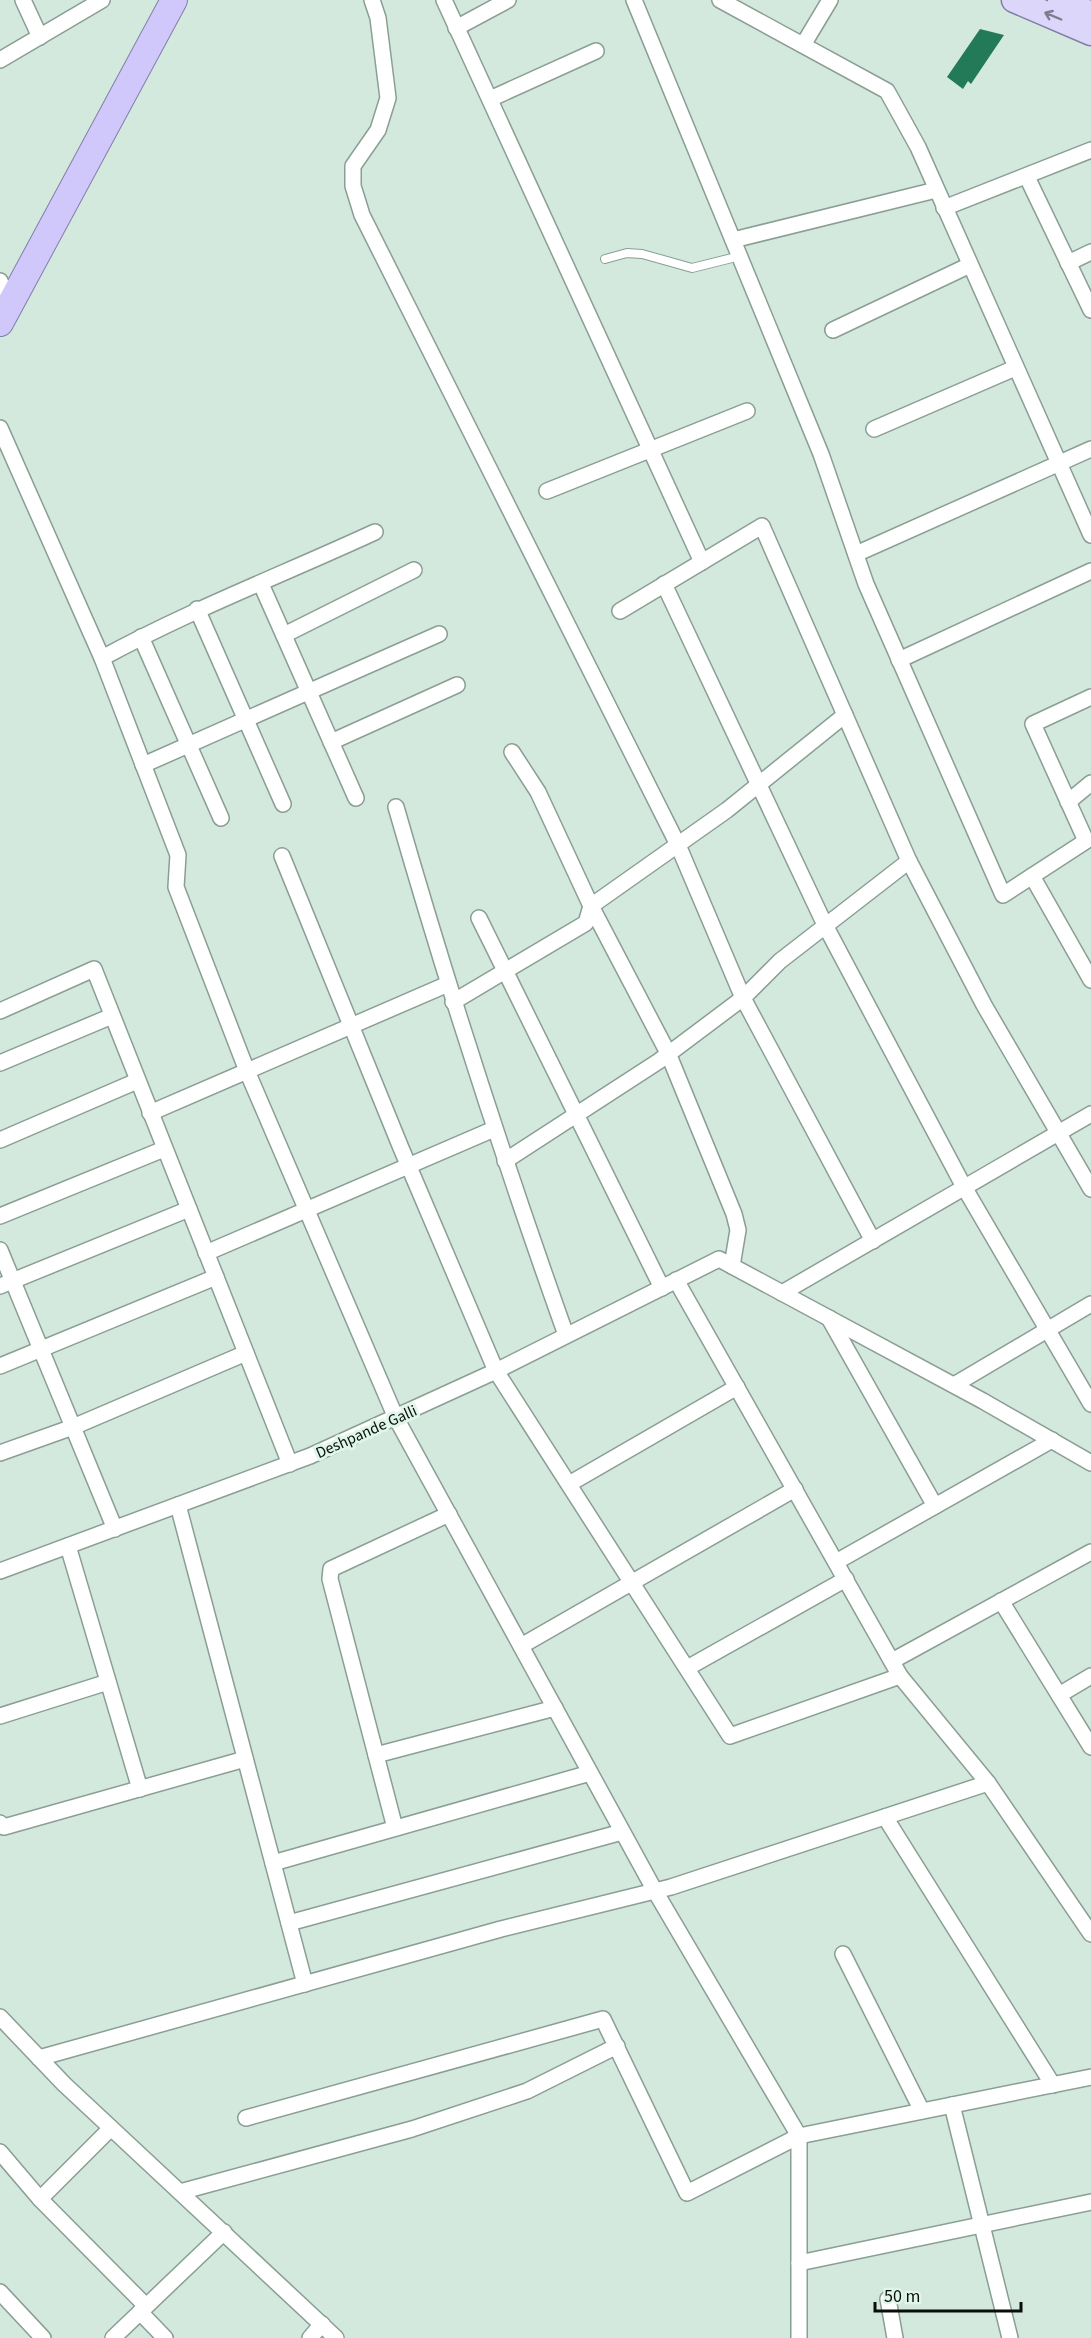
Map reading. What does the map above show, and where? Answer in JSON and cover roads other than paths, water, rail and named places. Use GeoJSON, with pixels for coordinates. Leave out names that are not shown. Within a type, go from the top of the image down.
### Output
{"type":"FeatureCollection","features":[{"type":"Feature","properties":{"kind":"highway"},"geometry":{"type":"LineString","coordinates":[[4,303],[174,0]]}},
{"type":"Feature","properties":{"kind":"main road"},"geometry":{"type":"LineString","coordinates":[[1014,0],[1091,33]]}},
{"type":"Feature","properties":{"kind":"main road"},"geometry":{"type":"LineString","coordinates":[[1060,0],[1091,14]]}},
{"type":"Feature","properties":{"kind":"street"},"geometry":{"type":"LineString","coordinates":[[23,0],[40,37]]}},
{"type":"Feature","properties":{"kind":"street"},"geometry":{"type":"LineString","coordinates":[[0,60],[102,0]]}},
{"type":"Feature","properties":{"kind":"street"},"geometry":{"type":"LineString","coordinates":[[372,0],[378,18],[388,98],[378,130],[353,166],[353,186],[362,215],[678,845],[723,946],[743,998],[873,1240]]}},
{"type":"Feature","properties":{"kind":"street"},"geometry":{"type":"LineString","coordinates":[[444,0],[702,562]]}},
{"type":"Feature","properties":{"kind":"street"},"geometry":{"type":"LineString","coordinates":[[456,28],[508,0]]}},
{"type":"Feature","properties":{"kind":"street"},"geometry":{"type":"LineString","coordinates":[[634,0],[821,454],[856,554],[899,660],[1003,895],[1086,841],[1033,724],[1091,697]]}},
{"type":"Feature","properties":{"kind":"street"},"geometry":{"type":"LineString","coordinates":[[720,0],[887,91],[918,147],[1015,369],[1091,535]]}},
{"type":"Feature","properties":{"kind":"street"},"geometry":{"type":"LineString","coordinates":[[802,45],[830,0]]}},
{"type":"Feature","properties":{"kind":"street"},"geometry":{"type":"LineString","coordinates":[[490,99],[596,51]]}},
{"type":"Feature","properties":{"kind":"street"},"geometry":{"type":"LineString","coordinates":[[944,207],[1027,177],[1091,150]]}},
{"type":"Feature","properties":{"kind":"street"},"geometry":{"type":"LineString","coordinates":[[1027,177],[1091,310]]}},
{"type":"Feature","properties":{"kind":"street"},"geometry":{"type":"LineString","coordinates":[[733,240],[936,190]]}},
{"type":"Feature","properties":{"kind":"street"},"geometry":{"type":"LineString","coordinates":[[1068,263],[1091,252]]}},
{"type":"Feature","properties":{"kind":"street"},"geometry":{"type":"LineString","coordinates":[[833,330],[970,265]]}},
{"type":"Feature","properties":{"kind":"street"},"geometry":{"type":"LineString","coordinates":[[874,429],[1015,369]]}},
{"type":"Feature","properties":{"kind":"street"},"geometry":{"type":"LineString","coordinates":[[547,491],[747,411]]}},
{"type":"Feature","properties":{"kind":"street"},"geometry":{"type":"LineString","coordinates":[[0,428],[102,658],[178,855],[176,887],[247,1071],[396,1418],[655,1891],[800,2136],[799,2338]]}},
{"type":"Feature","properties":{"kind":"street"},"geometry":{"type":"LineString","coordinates":[[856,554],[1091,449]]}},
{"type":"Feature","properties":{"kind":"street"},"geometry":{"type":"LineString","coordinates":[[620,611],[762,526],[909,861],[984,1005],[1091,1189]]}},
{"type":"Feature","properties":{"kind":"street"},"geometry":{"type":"LineString","coordinates":[[102,658],[197,609],[261,584],[375,532]]}},
{"type":"Feature","properties":{"kind":"street"},"geometry":{"type":"LineString","coordinates":[[284,635],[414,570]]}},
{"type":"Feature","properties":{"kind":"street"},"geometry":{"type":"LineString","coordinates":[[899,660],[1091,571]]}},
{"type":"Feature","properties":{"kind":"street"},"geometry":{"type":"LineString","coordinates":[[261,584],[356,798]]}},
{"type":"Feature","properties":{"kind":"street"},"geometry":{"type":"LineString","coordinates":[[664,584],[825,925],[964,1187],[1091,1404]]}},
{"type":"Feature","properties":{"kind":"street"},"geometry":{"type":"LineString","coordinates":[[197,609],[283,804]]}},
{"type":"Feature","properties":{"kind":"street"},"geometry":{"type":"LineString","coordinates":[[143,765],[439,634]]}},
{"type":"Feature","properties":{"kind":"street"},"geometry":{"type":"LineString","coordinates":[[141,637],[221,818]]}},
{"type":"Feature","properties":{"kind":"street"},"geometry":{"type":"LineString","coordinates":[[331,742],[457,685]]}},
{"type":"Feature","properties":{"kind":"street"},"geometry":{"type":"LineString","coordinates":[[453,1002],[586,923],[591,906],[759,785],[845,715]]}},
{"type":"Feature","properties":{"kind":"street"},"geometry":{"type":"LineString","coordinates":[[512,753],[538,792],[591,906],[669,1053],[734,1214],[738,1230],[725,1263],[954,1385],[1091,1463]]}},
{"type":"Feature","properties":{"kind":"street"},"geometry":{"type":"LineString","coordinates":[[1068,801],[1091,783]]}},
{"type":"Feature","properties":{"kind":"street"},"geometry":{"type":"LineString","coordinates":[[396,807],[453,1002],[494,1129],[566,1335]]}},
{"type":"Feature","properties":{"kind":"street"},"geometry":{"type":"LineString","coordinates":[[282,856],[409,1167],[496,1371],[689,1667],[730,1736],[900,1676]]}},
{"type":"Feature","properties":{"kind":"street"},"geometry":{"type":"LineString","coordinates":[[505,1161],[669,1053],[743,998],[780,961],[909,861]]}},
{"type":"Feature","properties":{"kind":"street"},"geometry":{"type":"LineString","coordinates":[[1032,876],[1091,980]]}},
{"type":"Feature","properties":{"kind":"street"},"geometry":{"type":"LineString","coordinates":[[479,918],[662,1288]]}},
{"type":"Feature","properties":{"kind":"street"},"geometry":{"type":"LineString","coordinates":[[0,1011],[94,969],[290,1464]]}},
{"type":"Feature","properties":{"kind":"street"},"geometry":{"type":"LineString","coordinates":[[150,1113],[448,984]]}},
{"type":"Feature","properties":{"kind":"street"},"geometry":{"type":"LineString","coordinates":[[0,1063],[112,1016]]}},
{"type":"Feature","properties":{"kind":"street"},"geometry":{"type":"LineString","coordinates":[[0,1140],[137,1081]]}},
{"type":"Feature","properties":{"kind":"street"},"geometry":{"type":"LineString","coordinates":[[782,1293],[1091,1114]]}},
{"type":"Feature","properties":{"kind":"street"},"geometry":{"type":"LineString","coordinates":[[206,1253],[494,1129]]}},
{"type":"Feature","properties":{"kind":"street"},"geometry":{"type":"LineString","coordinates":[[0,1216],[164,1149]]}},
{"type":"Feature","properties":{"kind":"street"},"geometry":{"type":"LineString","coordinates":[[6,1284],[189,1209]]}},
{"type":"Feature","properties":{"kind":"street"},"geometry":{"type":"LineString","coordinates":[[0,1250],[6,1284],[41,1349],[115,1529]]}},
{"type":"Feature","properties":{"kind":"street","name":"Deshpande Galli"},"geometry":{"type":"LineString","coordinates":[[0,1570],[290,1464],[496,1371],[676,1280],[725,1263]]}},
{"type":"Feature","properties":{"kind":"street"},"geometry":{"type":"LineString","coordinates":[[0,1366],[216,1277]]}},
{"type":"Feature","properties":{"kind":"street"},"geometry":{"type":"LineString","coordinates":[[676,1280],[900,1676],[988,1783],[1085,1912],[1091,1934]]}},
{"type":"Feature","properties":{"kind":"street"},"geometry":{"type":"LineString","coordinates":[[954,1385],[1091,1304]]}},
{"type":"Feature","properties":{"kind":"street"},"geometry":{"type":"LineString","coordinates":[[829,1318],[935,1506]]}},
{"type":"Feature","properties":{"kind":"street"},"geometry":{"type":"LineString","coordinates":[[0,1453],[73,1427],[246,1353]]}},
{"type":"Feature","properties":{"kind":"street"},"geometry":{"type":"LineString","coordinates":[[569,1484],[737,1387]]}},
{"type":"Feature","properties":{"kind":"street"},"geometry":{"type":"LineString","coordinates":[[836,1562],[1052,1440]]}},
{"type":"Feature","properties":{"kind":"street"},"geometry":{"type":"LineString","coordinates":[[521,1646],[795,1489]]}},
{"type":"Feature","properties":{"kind":"street"},"geometry":{"type":"LineString","coordinates":[[178,1505],[305,1984]]}},
{"type":"Feature","properties":{"kind":"street"},"geometry":{"type":"LineString","coordinates":[[395,1828],[330,1579],[331,1569],[449,1514]]}},
{"type":"Feature","properties":{"kind":"street"},"geometry":{"type":"LineString","coordinates":[[68,1546],[140,1789]]}},
{"type":"Feature","properties":{"kind":"street"},"geometry":{"type":"LineString","coordinates":[[892,1661],[1091,1552]]}},
{"type":"Feature","properties":{"kind":"street"},"geometry":{"type":"LineString","coordinates":[[689,1667],[846,1579]]}},
{"type":"Feature","properties":{"kind":"street"},"geometry":{"type":"LineString","coordinates":[[1001,1601],[1091,1747]]}},
{"type":"Feature","properties":{"kind":"street"},"geometry":{"type":"LineString","coordinates":[[1059,1695],[1091,1676]]}},
{"type":"Feature","properties":{"kind":"street"},"geometry":{"type":"LineString","coordinates":[[0,1716],[108,1682]]}},
{"type":"Feature","properties":{"kind":"street"},"geometry":{"type":"LineString","coordinates":[[376,1755],[555,1708]]}},
{"type":"Feature","properties":{"kind":"street"},"geometry":{"type":"LineString","coordinates":[[0,1823],[4,1827],[245,1759]]}},
{"type":"Feature","properties":{"kind":"street"},"geometry":{"type":"LineString","coordinates":[[273,1863],[590,1773]]}},
{"type":"Feature","properties":{"kind":"street"},"geometry":{"type":"LineString","coordinates":[[39,2058],[501,1929],[655,1891],[988,1783]]}},
{"type":"Feature","properties":{"kind":"street"},"geometry":{"type":"LineString","coordinates":[[885,1817],[1053,2085]]}},
{"type":"Feature","properties":{"kind":"street"},"geometry":{"type":"LineString","coordinates":[[289,1923],[622,1832]]}},
{"type":"Feature","properties":{"kind":"street"},"geometry":{"type":"LineString","coordinates":[[843,1954],[922,2111]]}},
{"type":"Feature","properties":{"kind":"street"},"geometry":{"type":"LineString","coordinates":[[246,2118],[603,2019],[687,2193],[800,2136],[1091,2077]]}},
{"type":"Feature","properties":{"kind":"street"},"geometry":{"type":"LineString","coordinates":[[1,2020],[111,2128],[336,2338]]}},
{"type":"Feature","properties":{"kind":"street"},"geometry":{"type":"LineString","coordinates":[[180,2192],[412,2129],[527,2091],[617,2046]]}},
{"type":"Feature","properties":{"kind":"street"},"geometry":{"type":"LineString","coordinates":[[952,2105],[1010,2338]]}},
{"type":"Feature","properties":{"kind":"street"},"geometry":{"type":"LineString","coordinates":[[40,2199],[111,2128]]}},
{"type":"Feature","properties":{"kind":"street"},"geometry":{"type":"LineString","coordinates":[[0,2152],[40,2199],[143,2309],[165,2338]]}},
{"type":"Feature","properties":{"kind":"street"},"geometry":{"type":"LineString","coordinates":[[799,2263],[1091,2202]]}},
{"type":"Feature","properties":{"kind":"street"},"geometry":{"type":"LineString","coordinates":[[113,2338],[224,2232]]}},
{"type":"Feature","properties":{"kind":"street"},"geometry":{"type":"LineString","coordinates":[[0,2292],[43,2338]]}},
{"type":"Feature","properties":{"kind":"street"},"geometry":{"type":"LineString","coordinates":[[888,2298],[895,2338]]}},
{"type":"Feature","properties":{"kind":"street"},"geometry":{"type":"LineString","coordinates":[[310,2338],[322,2324]]}},
{"type":"Feature","properties":{"kind":"lane"},"geometry":{"type":"LineString","coordinates":[[605,259],[635,254],[692,268],[740,256]]}}]}
